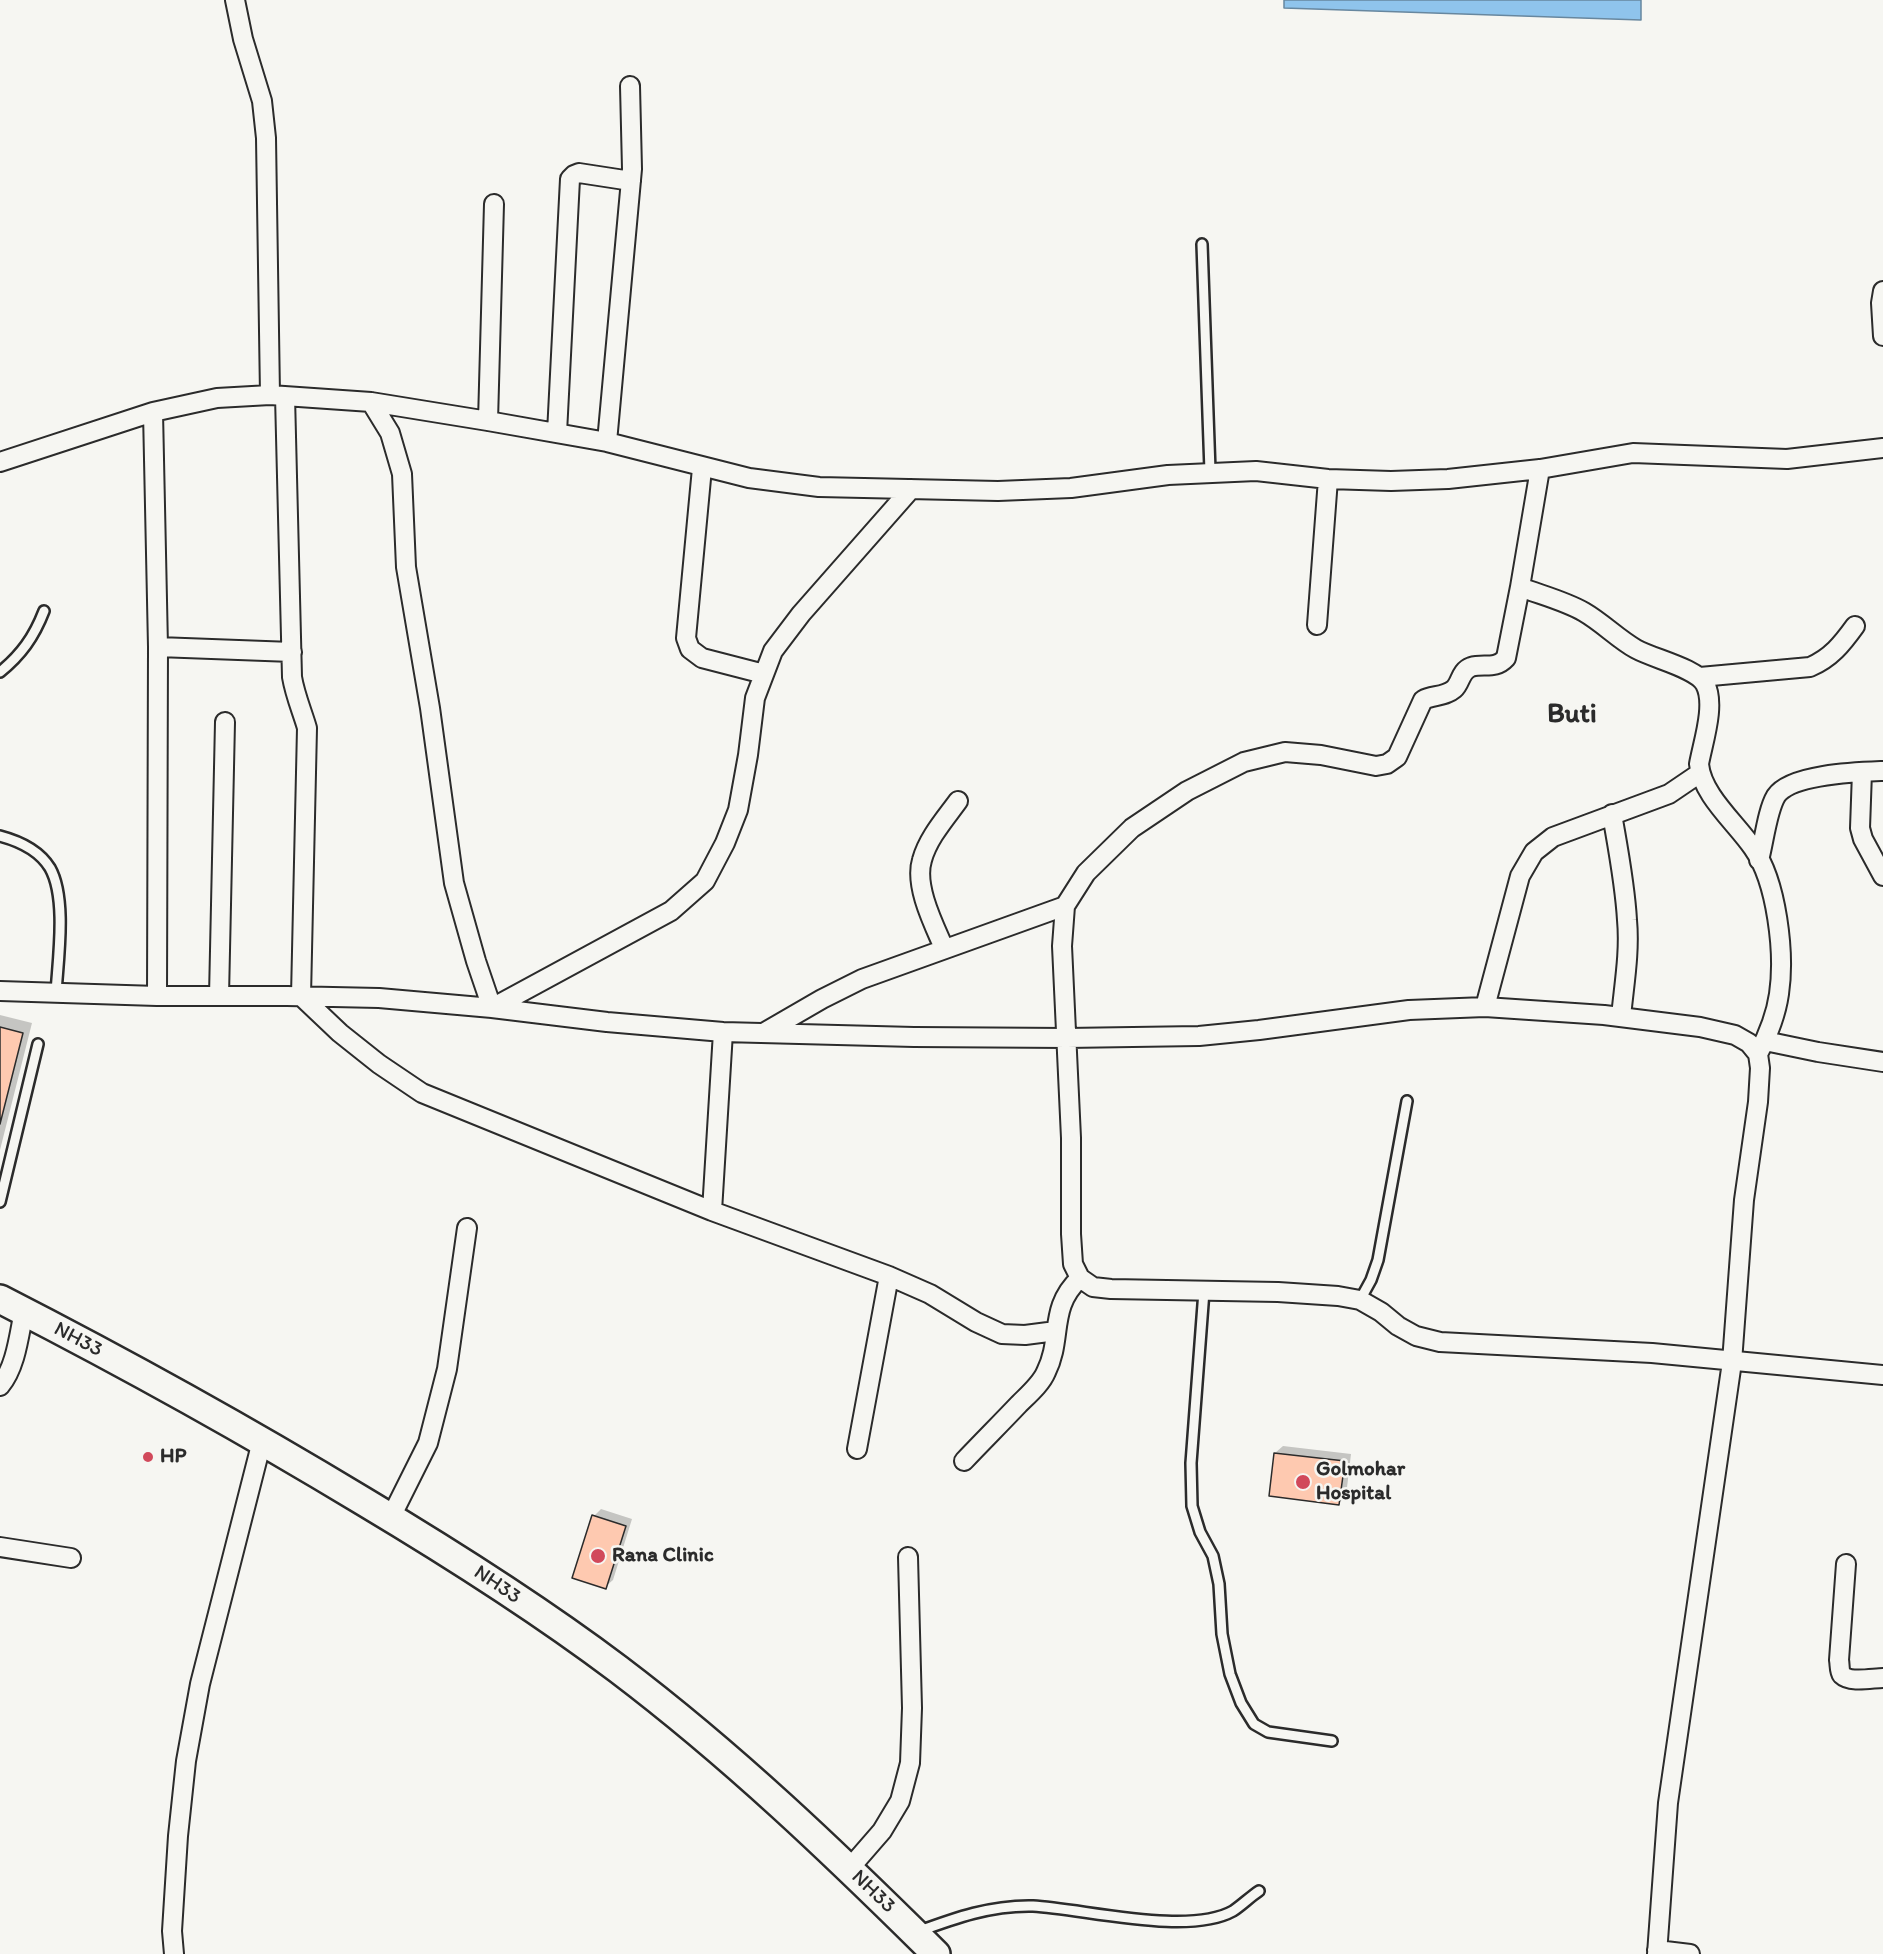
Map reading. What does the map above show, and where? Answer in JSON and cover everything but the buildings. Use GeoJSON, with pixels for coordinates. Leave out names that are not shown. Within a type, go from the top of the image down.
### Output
{"type":"FeatureCollection","features":[{"type":"Feature","properties":{"kind":"main road","name":"NH33"},"geometry":{"type":"LineString","coordinates":[[0,1299],[262,1441],[390,1517],[465,1563],[618,1668],[759,1784],[936,1954]]}},
{"type":"Feature","properties":{"kind":"street"},"geometry":{"type":"LineString","coordinates":[[235,0],[243,39],[262,101],[266,138],[292,652],[295,692],[307,728],[301,996],[340,1033],[379,1064],[422,1093],[712,1211],[889,1276],[930,1294],[976,1322],[1002,1334],[1025,1335],[1056,1331]]}},
{"type":"Feature","properties":{"kind":"street"},"geometry":{"type":"LineString","coordinates":[[607,442],[631,181],[630,86]]}},
{"type":"Feature","properties":{"kind":"street"},"geometry":{"type":"LineString","coordinates":[[557,433],[570,179],[579,173],[631,181]]}},
{"type":"Feature","properties":{"kind":"street"},"geometry":{"type":"LineString","coordinates":[[488,421],[494,204]]}},
{"type":"Feature","properties":{"kind":"street"},"geometry":{"type":"LineString","coordinates":[[1883,291],[1881,303],[1883,336]]}},
{"type":"Feature","properties":{"kind":"street"},"geometry":{"type":"LineString","coordinates":[[0,462],[153,412],[216,398],[278,396],[371,402],[488,421],[607,442],[702,468],[749,478],[819,487],[998,491],[1071,488],[1210,471],[1256,471],[1328,479],[1391,482],[1448,479],[1540,469],[1633,453],[1787,459],[1883,448]]}},
{"type":"Feature","properties":{"kind":"street"},"geometry":{"type":"LineString","coordinates":[[371,402],[390,433],[402,474],[406,567],[430,708],[454,883],[492,1008]]}},
{"type":"Feature","properties":{"kind":"street"},"geometry":{"type":"LineString","coordinates":[[153,412],[158,647],[157,996]]}},
{"type":"Feature","properties":{"kind":"street"},"geometry":{"type":"LineString","coordinates":[[702,468],[686,638],[690,649],[702,658],[764,674]]}},
{"type":"Feature","properties":{"kind":"street"},"geometry":{"type":"LineString","coordinates":[[1540,469],[1520,587],[1506,658],[1502,663],[1469,668],[1464,671],[1457,687],[1449,693],[1429,696],[1423,700],[1397,757],[1387,764],[1376,766],[1321,754],[1285,752],[1244,762],[1187,791],[1132,828],[1086,873],[1065,906],[1062,946],[1071,1137],[1073,1264],[1080,1278],[1093,1287],[1111,1290],[1308,1294],[1360,1300],[1416,1336],[1440,1342],[1652,1353],[1883,1376]]}},
{"type":"Feature","properties":{"kind":"street"},"geometry":{"type":"LineString","coordinates":[[1317,625],[1328,479]]}},
{"type":"Feature","properties":{"kind":"street"},"geometry":{"type":"LineString","coordinates":[[492,1008],[671,911],[705,882],[725,843],[738,810],[755,698],[773,651],[801,614],[911,489]]}},
{"type":"Feature","properties":{"kind":"street"},"geometry":{"type":"LineString","coordinates":[[1520,587],[1583,611],[1636,649],[1657,660],[1689,670],[1700,677],[1708,693],[1710,708],[1698,764],[1700,773],[1706,788],[1749,842],[1760,860],[1771,886],[1780,948],[1779,995],[1770,1031],[1761,1048],[1758,1101],[1744,1200],[1732,1362],[1668,1803],[1657,1952],[1690,1954]]}},
{"type":"Feature","properties":{"kind":"street"},"geometry":{"type":"LineString","coordinates":[[1700,677],[1810,667],[1826,660],[1855,626]]}},
{"type":"Feature","properties":{"kind":"street"},"geometry":{"type":"LineString","coordinates":[[158,647],[292,652]]}},
{"type":"Feature","properties":{"kind":"street"},"geometry":{"type":"LineString","coordinates":[[219,996],[225,722]]}},
{"type":"Feature","properties":{"kind":"street"},"geometry":{"type":"LineString","coordinates":[[1760,860],[1772,807],[1776,796],[1784,789],[1793,784],[1835,773],[1883,771]]}},
{"type":"Feature","properties":{"kind":"street"},"geometry":{"type":"LineString","coordinates":[[1862,772],[1860,828],[1863,839],[1883,876]]}},
{"type":"Feature","properties":{"kind":"street"},"geometry":{"type":"LineString","coordinates":[[1485,1007],[1520,876],[1534,852],[1553,837],[1669,794],[1700,773]]}},
{"type":"Feature","properties":{"kind":"street"},"geometry":{"type":"LineString","coordinates":[[944,948],[928,909],[921,883],[921,861],[929,842],[958,801]]}},
{"type":"Feature","properties":{"kind":"street"},"geometry":{"type":"LineString","coordinates":[[1612,814],[1628,922],[1627,963],[1621,1017]]}},
{"type":"Feature","properties":{"kind":"street"},"geometry":{"type":"LineString","coordinates":[[764,1033],[862,979],[1065,906]]}},
{"type":"Feature","properties":{"kind":"street"},"geometry":{"type":"LineString","coordinates":[[0,991],[157,996],[379,998],[723,1032],[914,1037],[1198,1036],[1409,1010],[1485,1007],[1621,1017],[1735,1035],[1761,1048],[1818,1052],[1883,1062]]}},
{"type":"Feature","properties":{"kind":"street"},"geometry":{"type":"LineString","coordinates":[[712,1211],[723,1032]]}},
{"type":"Feature","properties":{"kind":"street"},"geometry":{"type":"LineString","coordinates":[[390,1517],[428,1443],[447,1369],[467,1228]]}},
{"type":"Feature","properties":{"kind":"street"},"geometry":{"type":"LineString","coordinates":[[857,1449],[889,1276]]}},
{"type":"Feature","properties":{"kind":"street"},"geometry":{"type":"LineString","coordinates":[[964,1461],[1045,1375],[1053,1355],[1062,1301],[1080,1278]]}},
{"type":"Feature","properties":{"kind":"street"},"geometry":{"type":"LineString","coordinates":[[0,1386],[5,1380],[12,1361],[24,1311]]}},
{"type":"Feature","properties":{"kind":"street"},"geometry":{"type":"LineString","coordinates":[[174,1954],[172,1930],[177,1847],[186,1761],[200,1684],[262,1441]]}},
{"type":"Feature","properties":{"kind":"street"},"geometry":{"type":"LineString","coordinates":[[0,1547],[71,1558]]}},
{"type":"Feature","properties":{"kind":"street"},"geometry":{"type":"LineString","coordinates":[[849,1869],[882,1831],[900,1801],[910,1763],[912,1708],[908,1557]]}},
{"type":"Feature","properties":{"kind":"street"},"geometry":{"type":"LineString","coordinates":[[1846,1564],[1840,1672],[1843,1677],[1850,1679],[1883,1678]]}},
{"type":"Feature","properties":{"kind":"lane"},"geometry":{"type":"LineString","coordinates":[[1202,244],[1210,471]]}},
{"type":"Feature","properties":{"kind":"lane"},"geometry":{"type":"LineString","coordinates":[[0,672],[17,658],[35,634],[44,611]]}},
{"type":"Feature","properties":{"kind":"lane"},"geometry":{"type":"LineString","coordinates":[[0,836],[13,839],[35,851],[50,868],[57,891],[60,921],[56,993]]}},
{"type":"Feature","properties":{"kind":"lane"},"geometry":{"type":"LineString","coordinates":[[0,1202],[38,1044]]}},
{"type":"Feature","properties":{"kind":"lane"},"geometry":{"type":"LineString","coordinates":[[1360,1300],[1371,1280],[1378,1260],[1407,1101]]}},
{"type":"Feature","properties":{"kind":"lane"},"geometry":{"type":"LineString","coordinates":[[1204,1291],[1191,1463],[1192,1506],[1200,1532],[1213,1556],[1219,1584],[1222,1634],[1230,1674],[1241,1703],[1254,1724],[1268,1732],[1332,1740]]}},
{"type":"Feature","properties":{"kind":"lane"},"geometry":{"type":"LineString","coordinates":[[915,1933],[960,1916],[994,1908],[1032,1906],[1169,1922],[1207,1920],[1232,1911],[1259,1891]]}},
{"type":"Feature","properties":{"kind":"water"},"geometry":{"type":"Polygon","coordinates":[[[1284,0],[1641,0],[1641,20],[1284,8],[1284,0]]]}},
{"type":"Feature","properties":{"kind":"place","name":"HP"},"geometry":{"type":"Point","coordinates":[148,1457]}},
{"type":"Feature","properties":{"kind":"place","name":"Golmohar Hospital"},"geometry":{"type":"Point","coordinates":[1303,1482]}},
{"type":"Feature","properties":{"kind":"place","name":"Rana Clinic"},"geometry":{"type":"Point","coordinates":[598,1556]}},
{"type":"Feature","properties":{"kind":"district","name":"Buti"},"geometry":{"type":"Point","coordinates":[1572,715]}}]}
